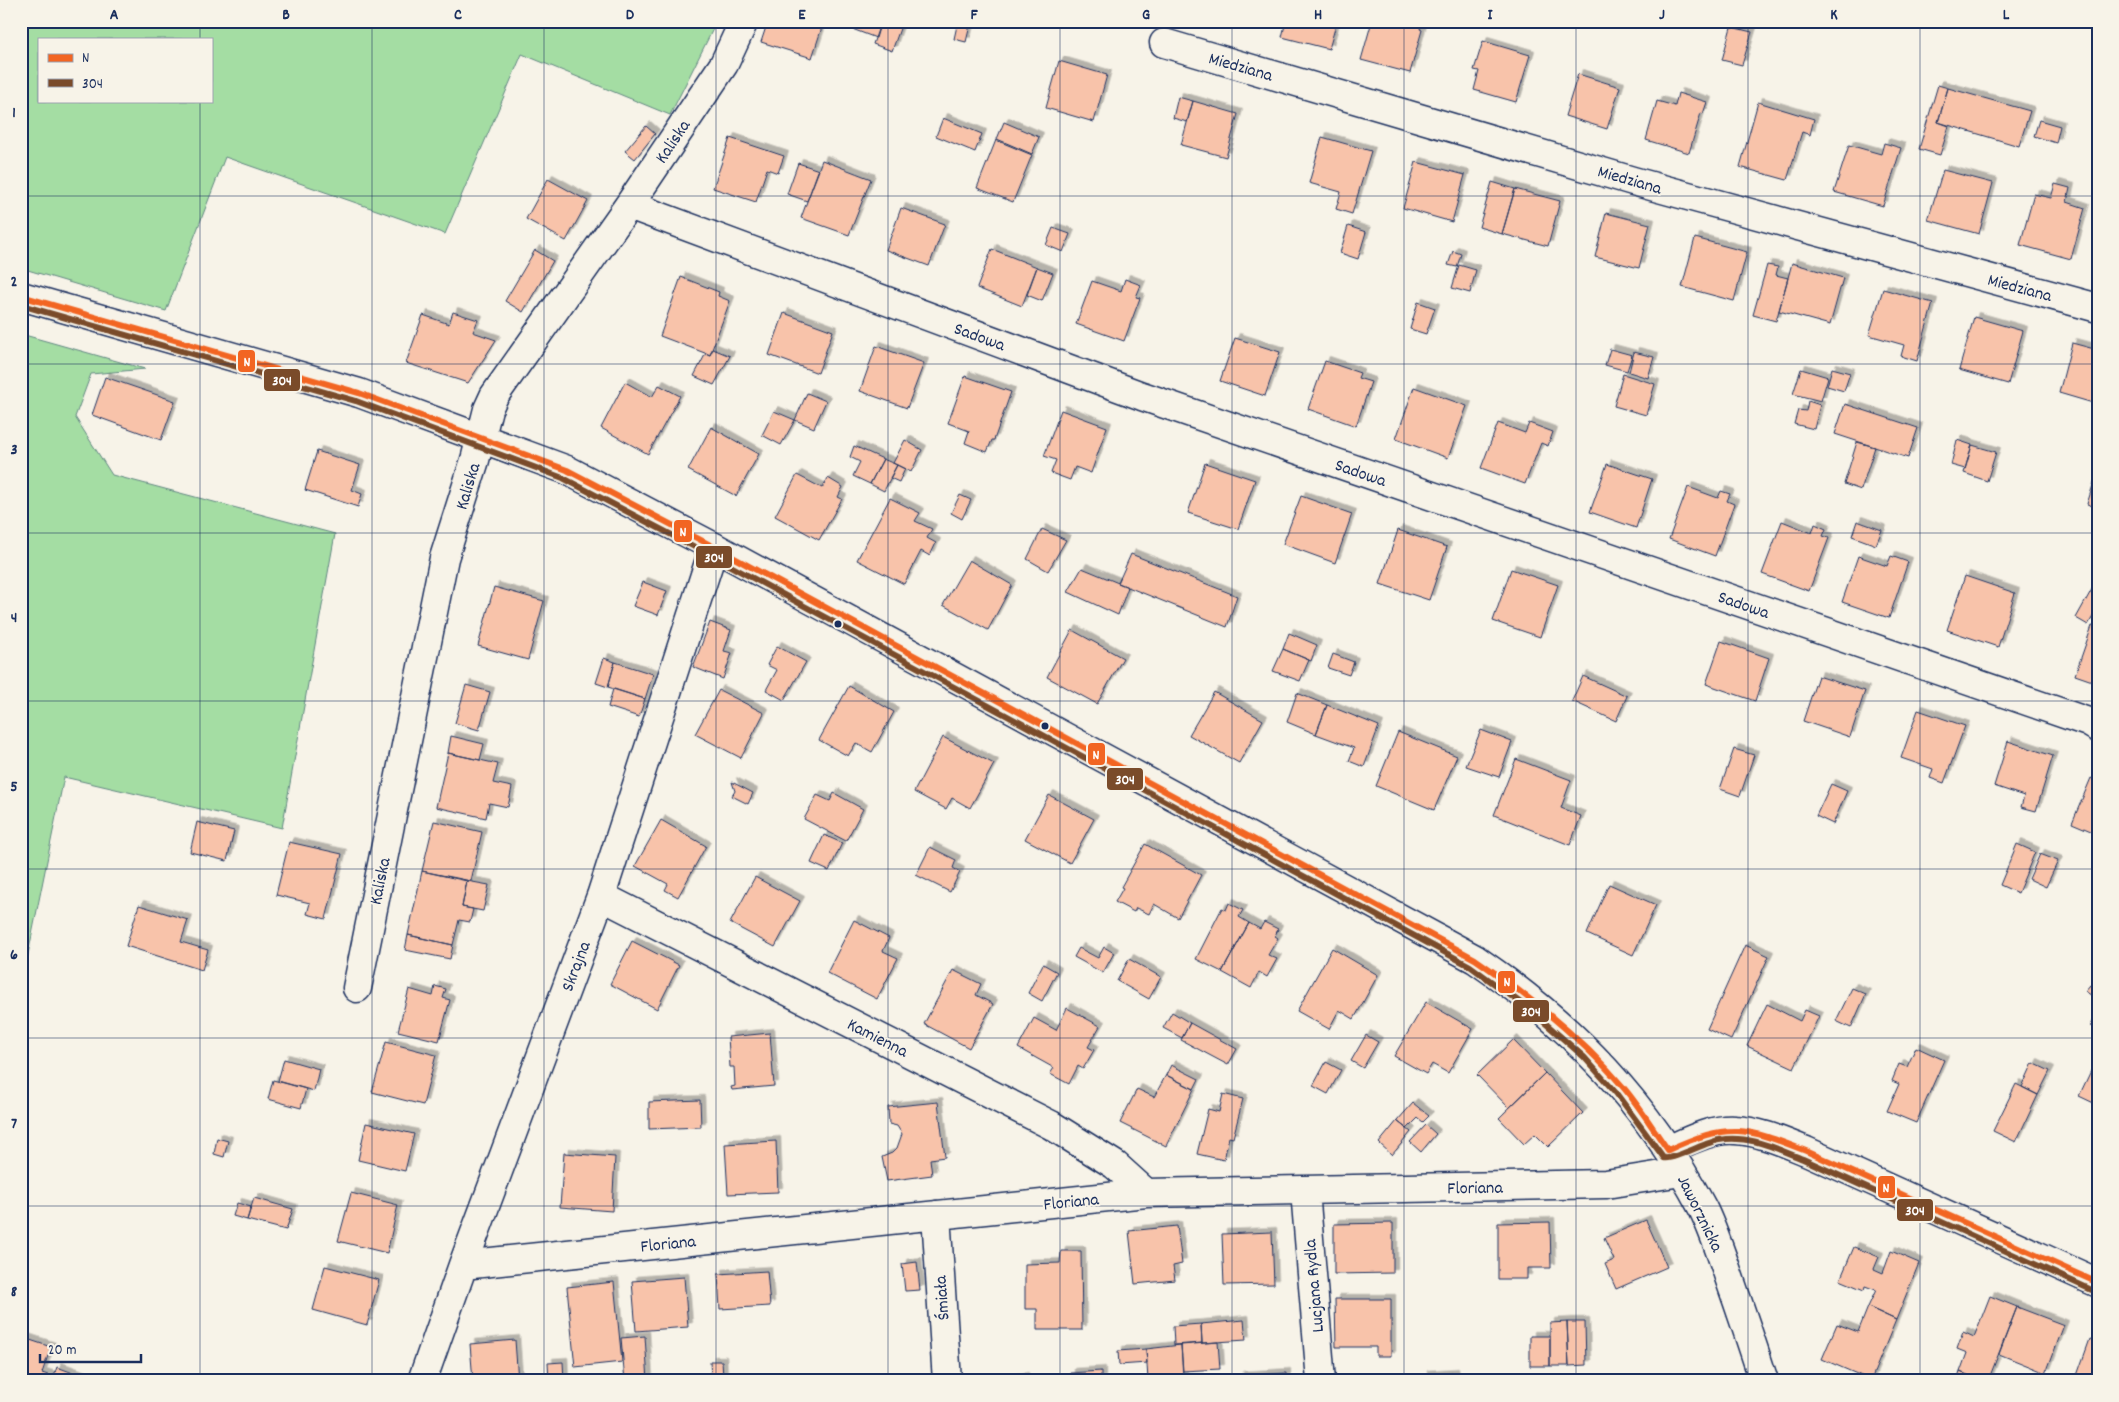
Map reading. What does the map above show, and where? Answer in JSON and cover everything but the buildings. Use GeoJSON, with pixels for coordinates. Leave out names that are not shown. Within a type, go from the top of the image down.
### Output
{"type":"FeatureCollection","features":[{"type":"Feature","properties":{"kind":"street","name":"Kaliska"},"geometry":{"type":"LineString","coordinates":[[357,988],[444,558],[488,409],[494,396],[629,205],[724,64],[744,21]]}},
{"type":"Feature","properties":{"kind":"street","name":"Miedziana"},"geometry":{"type":"LineString","coordinates":[[1164,43],[1633,181],[2098,308]]}},
{"type":"Feature","properties":{"kind":"street","name":"Sadowa"},"geometry":{"type":"LineString","coordinates":[[629,205],[1142,396],[2088,722],[2098,728]]}},
{"type":"Feature","properties":{"kind":"street","name":"Jaworznicka"},"geometry":{"type":"LineString","coordinates":[[21,296],[359,393],[567,470],[714,547],[1475,959],[1526,995],[1585,1048],[1623,1088],[1675,1161],[1703,1210],[1715,1238],[1764,1381]]}},
{"type":"Feature","properties":{"kind":"street","name":"Skrajna"},"geometry":{"type":"LineString","coordinates":[[422,1381],[463,1265],[601,896],[714,547]]}},
{"type":"Feature","properties":{"kind":"street","name":"Kamienna"},"geometry":{"type":"LineString","coordinates":[[601,896],[1051,1125],[1115,1164],[1146,1193]]}},
{"type":"Feature","properties":{"kind":"street","name":"Floriana"},"geometry":{"type":"LineString","coordinates":[[463,1265],[1146,1193],[1606,1184],[1675,1161],[1710,1134],[1733,1130],[1762,1135],[1806,1151],[2098,1283]]}},
{"type":"Feature","properties":{"kind":"street","name":"Lucjana Rydla"},"geometry":{"type":"LineString","coordinates":[[1305,1191],[1321,1381]]}},
{"type":"Feature","properties":{"kind":"street","name":"Śmiała"},"geometry":{"type":"LineString","coordinates":[[936,1216],[947,1381]]}},
{"type":"Feature","properties":{"kind":"green space"},"geometry":{"type":"Polygon","coordinates":[[[21,21],[717,21],[670,115],[522,54],[445,234],[225,157],[166,311],[21,268],[21,21]]]}},
{"type":"Feature","properties":{"kind":"green space"},"geometry":{"type":"Polygon","coordinates":[[[21,334],[145,369],[91,374],[75,417],[112,475],[335,534],[282,828],[64,777],[21,989],[21,334]]]}},
{"type":"Feature","properties":{"kind":"transit line","name":"N"},"geometry":{"type":"LineString","coordinates":[[21,296],[359,393],[567,470],[714,547],[1475,959],[1554,1018],[1590,1051],[1641,1110],[1668,1150]]}},
{"type":"Feature","properties":{"kind":"transit line","name":"304"},"geometry":{"type":"LineString","coordinates":[[21,305],[356,401],[563,478],[710,555],[1470,966],[1529,1009],[1584,1057],[1616,1093],[1664,1158],[1669,1158],[1719,1140],[1741,1139],[1773,1147],[2094,1291]]}},
{"type":"Feature","properties":{"kind":"transit line","name":"N"},"geometry":{"type":"LineString","coordinates":[[1668,1150],[1689,1141],[1722,1132],[1737,1131],[1767,1137],[1806,1151],[2098,1283]]}}]}
